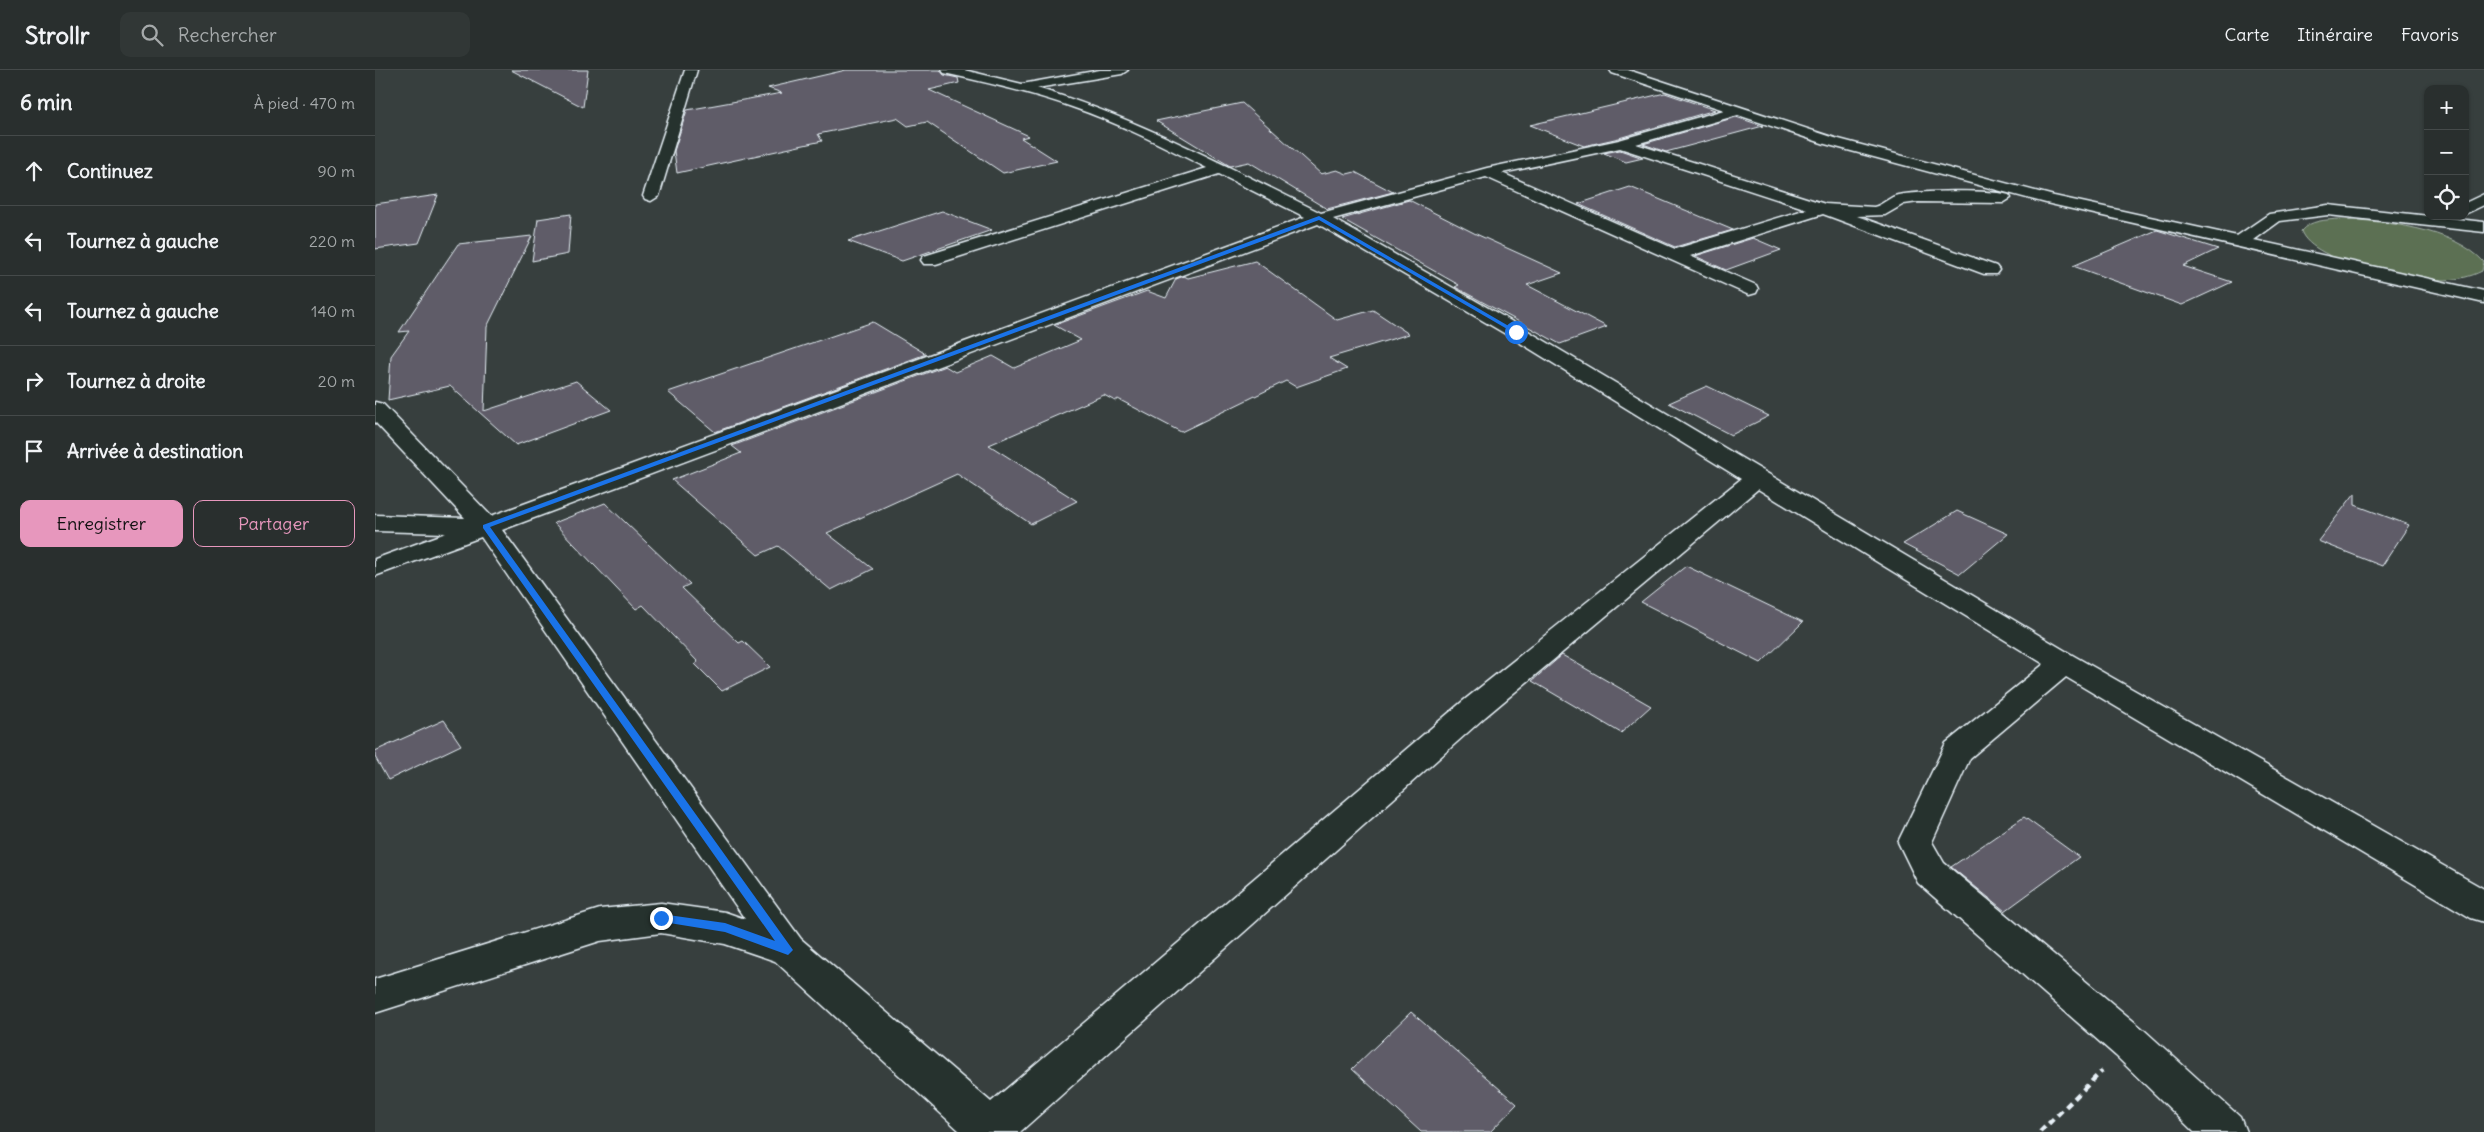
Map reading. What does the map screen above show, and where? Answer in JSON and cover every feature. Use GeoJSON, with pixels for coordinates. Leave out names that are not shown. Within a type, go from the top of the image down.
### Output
{"type":"FeatureCollection","features":[{"type":"Feature","properties":{"kind":"street"},"geometry":{"type":"LineString","coordinates":[[651,196],[691,70]]}},
{"type":"Feature","properties":{"kind":"street"},"geometry":{"type":"LineString","coordinates":[[949,70],[1021,87],[1077,104],[1142,130],[1222,168],[1319,218],[1516,332],[2065,663],[2484,906]]}},
{"type":"Feature","properties":{"kind":"street"},"geometry":{"type":"LineString","coordinates":[[1021,87],[1122,70]]}},
{"type":"Feature","properties":{"kind":"street"},"geometry":{"type":"LineString","coordinates":[[1621,70],[1830,141],[2052,200],[2484,297]]}},
{"type":"Feature","properties":{"kind":"street"},"geometry":{"type":"LineString","coordinates":[[375,568],[1319,218],[1487,172],[1621,144],[1740,110]]}},
{"type":"Feature","properties":{"kind":"street"},"geometry":{"type":"LineString","coordinates":[[1621,144],[1823,209],[1990,270]]}},
{"type":"Feature","properties":{"kind":"street"},"geometry":{"type":"LineString","coordinates":[[930,260],[1222,168]]}},
{"type":"Feature","properties":{"kind":"street"},"geometry":{"type":"LineString","coordinates":[[1487,172],[1749,289]]}},
{"type":"Feature","properties":{"kind":"street"},"geometry":{"type":"LineString","coordinates":[[1675,255],[1823,209],[1874,212],[1885,210],[1899,200],[1918,197],[2052,200]]}},
{"type":"Feature","properties":{"kind":"street"},"geometry":{"type":"LineString","coordinates":[[2469,207],[2484,199]]}},
{"type":"Feature","properties":{"kind":"street"},"geometry":{"type":"LineString","coordinates":[[2240,242],[2275,217],[2328,210],[2424,218]]}},
{"type":"Feature","properties":{"kind":"street"},"geometry":{"type":"LineString","coordinates":[[2447,220],[2484,227]]}},
{"type":"Feature","properties":{"kind":"street"},"geometry":{"type":"LineString","coordinates":[[375,409],[486,526],[788,950],[991,1131],[1466,715],[1757,478]]}},
{"type":"Feature","properties":{"kind":"street"},"geometry":{"type":"LineString","coordinates":[[375,523],[486,526]]}},
{"type":"Feature","properties":{"kind":"street"},"geometry":{"type":"LineString","coordinates":[[2065,663],[1957,751],[1915,842],[1931,873],[2130,1043],[2225,1132]]}},
{"type":"Feature","properties":{"kind":"street"},"geometry":{"type":"LineString","coordinates":[[375,996],[608,924],[661,918],[725,928],[788,950]]}},
{"type":"Feature","properties":{"kind":"path"},"geometry":{"type":"LineString","coordinates":[[2040,1132],[2130,1043]]}},
{"type":"Feature","properties":{"kind":"green space"},"geometry":{"type":"Polygon","coordinates":[[[2340,219],[2417,228],[2436,234],[2455,241],[2471,250],[2484,262],[2482,271],[2473,275],[2445,280],[2411,277],[2365,268],[2324,253],[2309,243],[2301,231],[2314,223],[2340,219]]]}},
{"type":"Feature","properties":{"kind":"building"},"geometry":{"type":"Polygon","coordinates":[[[511,70],[588,70],[583,107],[511,70]]]}},
{"type":"Feature","properties":{"kind":"building"},"geometry":{"type":"Polygon","coordinates":[[[846,70],[940,70],[944,75],[958,78],[959,83],[929,90],[1029,136],[1021,138],[1057,161],[1003,173],[927,122],[908,126],[897,118],[818,134],[822,141],[677,173],[674,151],[687,110],[782,93],[768,88],[846,70]]]}},
{"type":"Feature","properties":{"kind":"building"},"geometry":{"type":"Polygon","coordinates":[[[1665,93],[1715,110],[1619,138],[1584,146],[1530,125],[1665,93]]]}},
{"type":"Feature","properties":{"kind":"building"},"geometry":{"type":"Polygon","coordinates":[[[1242,103],[1321,174],[1337,170],[1347,174],[1355,172],[1393,192],[1327,209],[1249,162],[1230,166],[1156,121],[1242,103]]]}},
{"type":"Feature","properties":{"kind":"building"},"geometry":{"type":"Polygon","coordinates":[[[1736,117],[1763,126],[1666,152],[1643,144],[1736,117]]]}},
{"type":"Feature","properties":{"kind":"building"},"geometry":{"type":"Polygon","coordinates":[[[1620,150],[1643,158],[1626,162],[1604,153],[1620,150]]]}},
{"type":"Feature","properties":{"kind":"building"},"geometry":{"type":"Polygon","coordinates":[[[1630,187],[1733,230],[1675,247],[1578,204],[1630,187]]]}},
{"type":"Feature","properties":{"kind":"building"},"geometry":{"type":"Polygon","coordinates":[[[438,195],[419,243],[375,249],[375,204],[438,195]]]}},
{"type":"Feature","properties":{"kind":"building"},"geometry":{"type":"Polygon","coordinates":[[[1409,200],[1476,234],[1562,273],[1527,285],[1607,327],[1560,344],[1455,287],[1459,285],[1342,219],[1409,200]]]}},
{"type":"Feature","properties":{"kind":"building"},"geometry":{"type":"Polygon","coordinates":[[[942,211],[992,230],[902,261],[848,241],[942,211]]]}},
{"type":"Feature","properties":{"kind":"building"},"geometry":{"type":"Polygon","coordinates":[[[571,214],[568,254],[532,261],[538,219],[571,214]]]}},
{"type":"Feature","properties":{"kind":"building"},"geometry":{"type":"Polygon","coordinates":[[[2157,230],[2218,249],[2183,266],[2232,282],[2182,305],[2073,266],[2157,230]]]}},
{"type":"Feature","properties":{"kind":"building"},"geometry":{"type":"Polygon","coordinates":[[[532,236],[487,327],[484,411],[576,381],[611,410],[516,445],[450,386],[388,400],[391,356],[409,331],[399,332],[458,244],[532,236]]]}},
{"type":"Feature","properties":{"kind":"building"},"geometry":{"type":"Polygon","coordinates":[[[1753,238],[1781,250],[1726,270],[1695,256],[1753,238]]]}},
{"type":"Feature","properties":{"kind":"building"},"geometry":{"type":"Polygon","coordinates":[[[1255,261],[1337,320],[1373,310],[1409,334],[1329,358],[1347,369],[1296,387],[1286,381],[1181,432],[1118,399],[1115,401],[1104,395],[989,445],[1077,501],[1031,524],[957,474],[827,533],[873,569],[831,590],[778,546],[758,555],[672,480],[741,453],[732,446],[945,366],[955,372],[993,356],[1014,368],[1081,340],[1054,325],[1147,291],[1166,298],[1176,279],[1184,276],[1188,278],[1255,261]]]}},
{"type":"Feature","properties":{"kind":"building"},"geometry":{"type":"Polygon","coordinates":[[[873,322],[926,354],[715,432],[668,392],[873,322]]]}},
{"type":"Feature","properties":{"kind":"building"},"geometry":{"type":"Polygon","coordinates":[[[1707,386],[1769,416],[1731,435],[1669,403],[1707,386]]]}},
{"type":"Feature","properties":{"kind":"building"},"geometry":{"type":"Polygon","coordinates":[[[2355,493],[2355,505],[2409,525],[2382,566],[2318,541],[2355,493]]]}},
{"type":"Feature","properties":{"kind":"building"},"geometry":{"type":"Polygon","coordinates":[[[605,503],[690,584],[682,588],[739,643],[743,641],[770,667],[722,691],[695,664],[698,662],[643,605],[636,609],[554,523],[605,503]]]}},
{"type":"Feature","properties":{"kind":"building"},"geometry":{"type":"Polygon","coordinates":[[[1957,511],[2008,534],[1960,574],[1903,544],[1957,511]]]}},
{"type":"Feature","properties":{"kind":"building"},"geometry":{"type":"Polygon","coordinates":[[[1686,566],[1803,622],[1761,663],[1641,602],[1686,566]]]}},
{"type":"Feature","properties":{"kind":"building"},"geometry":{"type":"Polygon","coordinates":[[[1562,655],[1651,706],[1621,733],[1532,681],[1562,655]]]}},
{"type":"Feature","properties":{"kind":"building"},"geometry":{"type":"Polygon","coordinates":[[[444,720],[461,745],[388,780],[375,757],[375,751],[444,720]]]}},
{"type":"Feature","properties":{"kind":"building"},"geometry":{"type":"Polygon","coordinates":[[[2024,817],[2079,857],[2005,911],[1951,867],[2024,817]]]}},
{"type":"Feature","properties":{"kind":"building"},"geometry":{"type":"Polygon","coordinates":[[[1411,1012],[1517,1104],[1490,1132],[1421,1132],[1352,1069],[1411,1012]]]}},
{"type":"Feature","properties":{"kind":"route"},"geometry":{"type":"LineString","coordinates":[[661,918],[725,928],[788,950],[486,526],[1319,218],[1516,332]]}}]}
